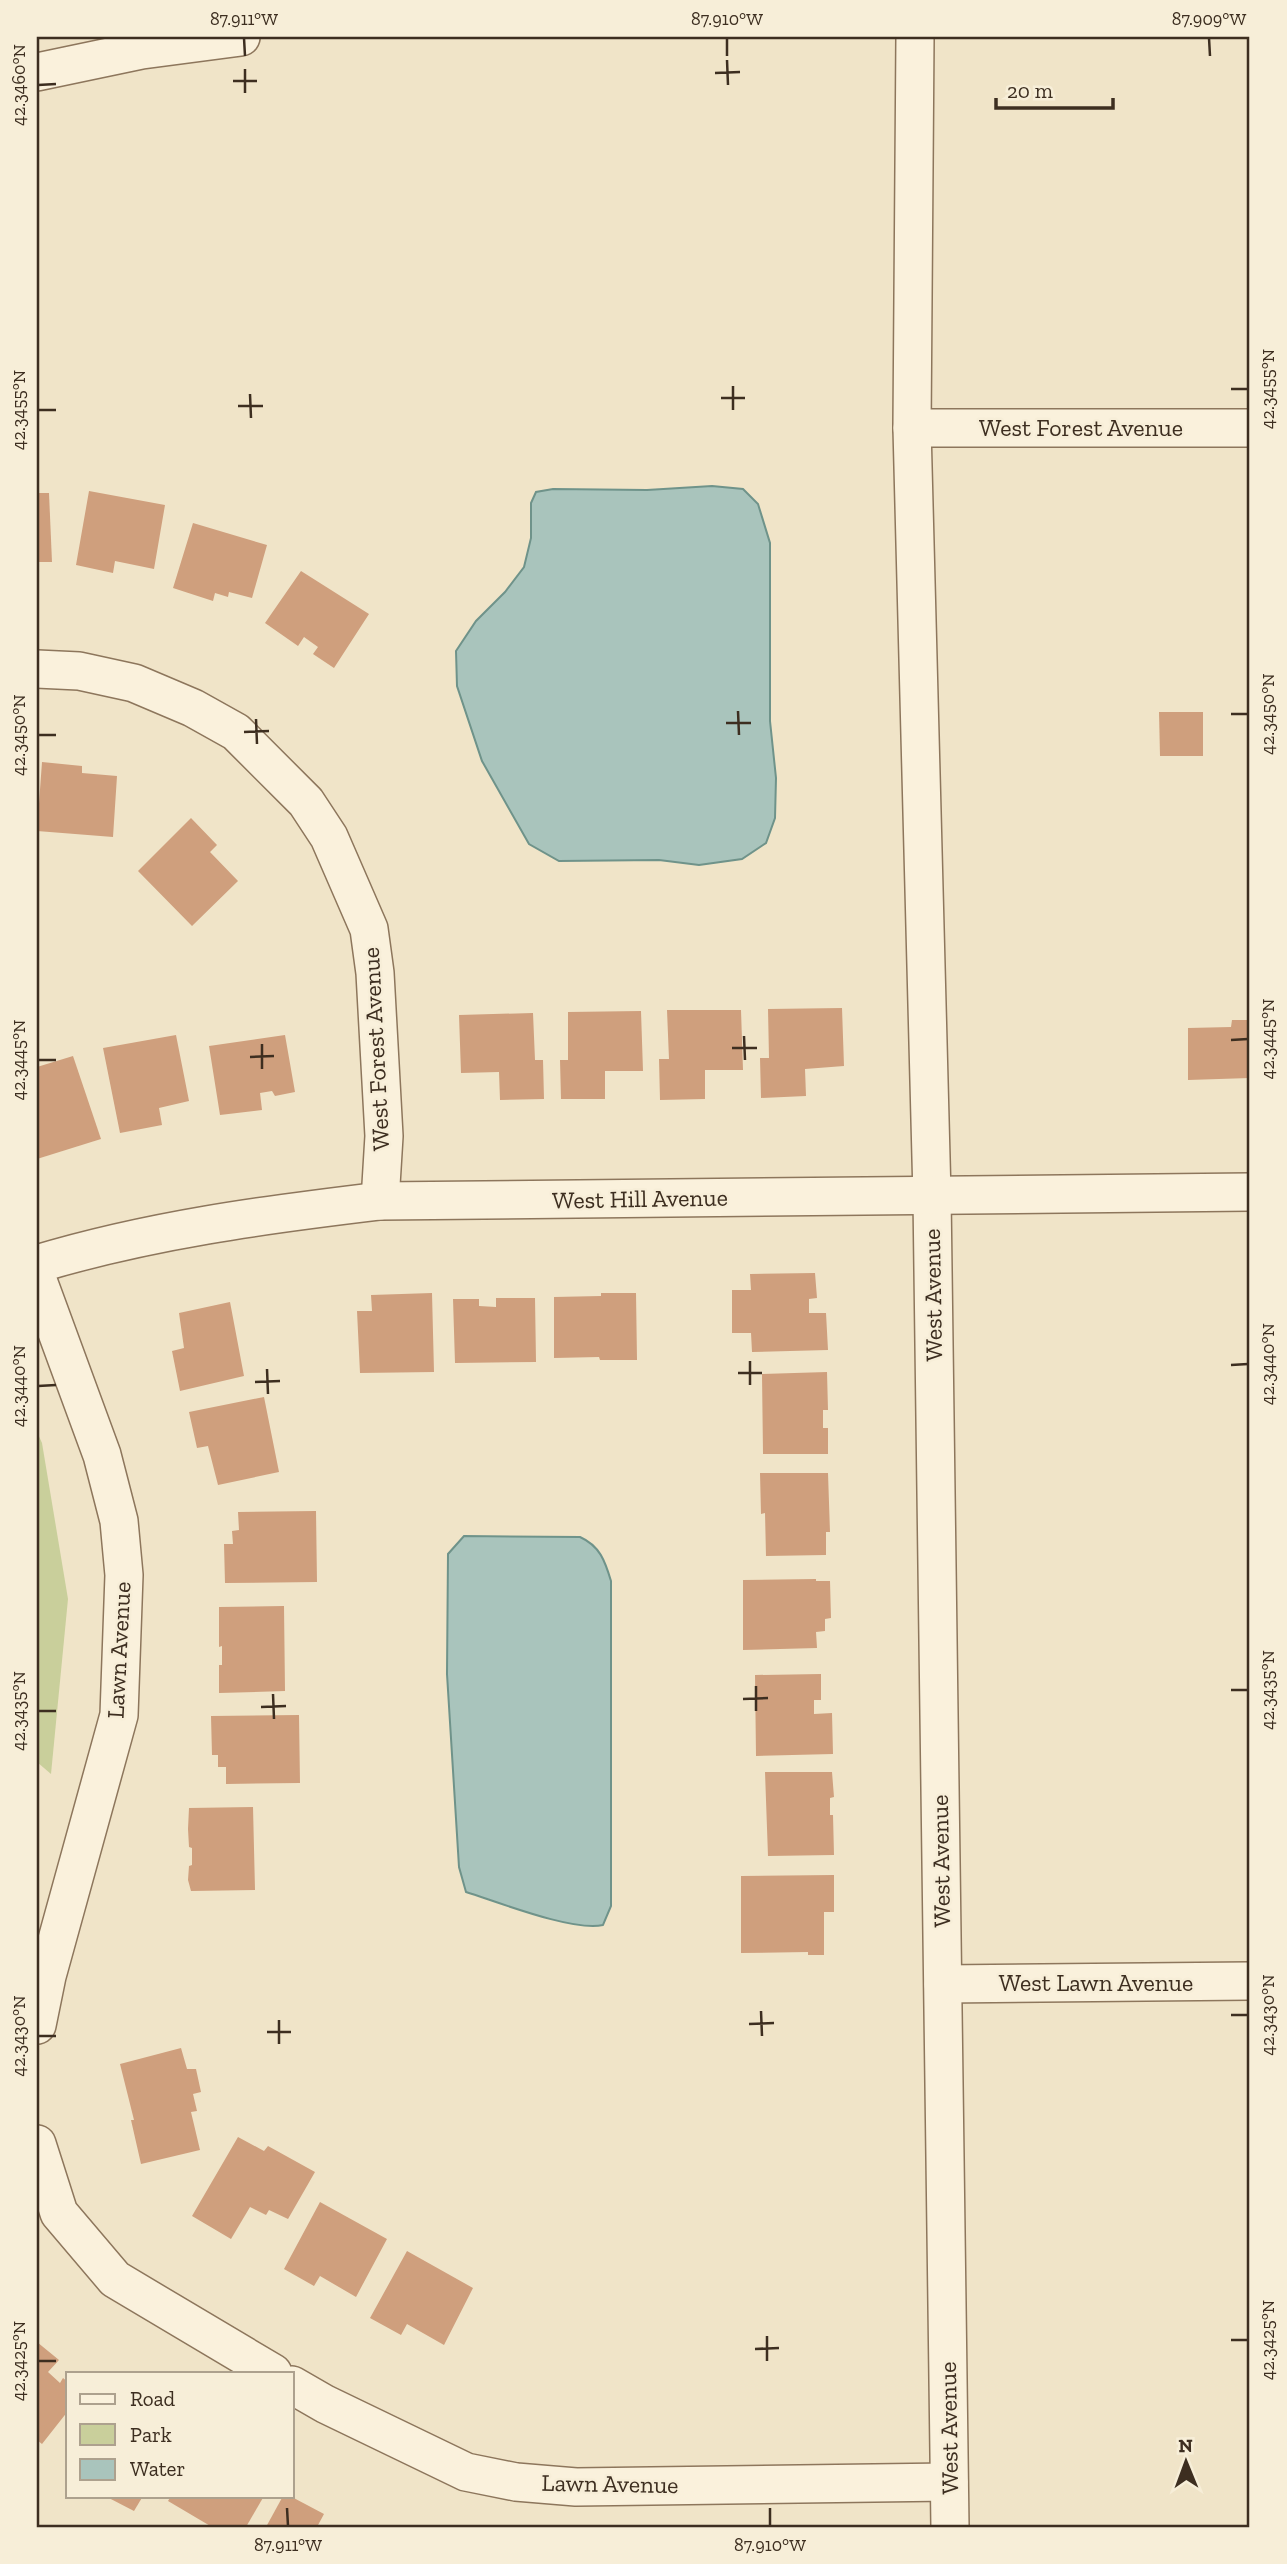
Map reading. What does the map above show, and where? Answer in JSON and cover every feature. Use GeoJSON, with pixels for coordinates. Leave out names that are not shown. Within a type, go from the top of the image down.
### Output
{"type":"FeatureCollection","features":[{"type":"Feature","properties":{"kind":"street"},"geometry":{"type":"LineString","coordinates":[[37,72],[142,50],[241,37]]}},
{"type":"Feature","properties":{"kind":"street","name":"West Avenue"},"geometry":{"type":"LineString","coordinates":[[915,37],[912,428],[932,1196],[950,2527]]}},
{"type":"Feature","properties":{"kind":"street","name":"West Forest Avenue"},"geometry":{"type":"LineString","coordinates":[[912,428],[1250,428]]}},
{"type":"Feature","properties":{"kind":"street","name":"West Forest Avenue"},"geometry":{"type":"LineString","coordinates":[[37,669],[79,671],[134,683],[193,708],[236,732],[306,802],[329,837],[369,929],[384,1136],[380,1201]]}},
{"type":"Feature","properties":{"kind":"street","name":"West Hill Avenue"},"geometry":{"type":"LineString","coordinates":[[37,1264],[94,1247],[250,1216],[380,1201],[1250,1192]]}},
{"type":"Feature","properties":{"kind":"street","name":"Lawn Avenue"},"geometry":{"type":"LineString","coordinates":[[37,1278],[102,1455],[119,1521],[124,1575],[119,1715],[47,1976],[37,2025]]}},
{"type":"Feature","properties":{"kind":"street","name":"West Lawn Avenue"},"geometry":{"type":"LineString","coordinates":[[943,1984],[1250,1981]]}},
{"type":"Feature","properties":{"kind":"street"},"geometry":{"type":"LineString","coordinates":[[37,2144],[59,2213],[116,2279],[271,2372]]}},
{"type":"Feature","properties":{"kind":"street","name":"Lawn Avenue"},"geometry":{"type":"LineString","coordinates":[[294,2386],[325,2404],[466,2472],[516,2482],[576,2487],[949,2482]]}},
{"type":"Feature","properties":{"kind":"green space"},"geometry":{"type":"Polygon","coordinates":[[[37,1432],[42,1443],[68,1599],[51,1774],[37,1762],[37,1432]]]}},
{"type":"Feature","properties":{"kind":"water"},"geometry":{"type":"Polygon","coordinates":[[[712,486],[743,489],[758,504],[770,543],[770,721],[776,778],[775,818],[766,843],[742,859],[699,865],[659,860],[559,861],[529,844],[482,761],[457,686],[456,651],[476,621],[505,592],[524,567],[531,538],[531,503],[536,492],[553,489],[647,490],[712,486]]]}},
{"type":"Feature","properties":{"kind":"water"},"geometry":{"type":"Polygon","coordinates":[[[464,1536],[580,1537],[597,1550],[606,1567],[611,1581],[611,1906],[603,1925],[590,1926],[555,1920],[466,1892],[459,1867],[447,1674],[448,1554],[464,1536]]]}},
{"type":"Feature","properties":{"kind":"building"},"geometry":{"type":"Polygon","coordinates":[[[89,491],[165,505],[154,569],[115,561],[113,573],[76,565],[89,491]]]}},
{"type":"Feature","properties":{"kind":"building"},"geometry":{"type":"Polygon","coordinates":[[[37,493],[49,493],[52,562],[37,562],[37,493]]]}},
{"type":"Feature","properties":{"kind":"building"},"geometry":{"type":"Polygon","coordinates":[[[193,523],[267,545],[252,598],[229,592],[228,597],[215,593],[213,601],[173,588],[193,523]]]}},
{"type":"Feature","properties":{"kind":"building"},"geometry":{"type":"Polygon","coordinates":[[[301,571],[369,614],[334,668],[313,654],[318,647],[304,637],[298,646],[265,623],[301,571]]]}},
{"type":"Feature","properties":{"kind":"building"},"geometry":{"type":"Polygon","coordinates":[[[1159,712],[1203,712],[1203,756],[1160,756],[1159,712]]]}},
{"type":"Feature","properties":{"kind":"building"},"geometry":{"type":"Polygon","coordinates":[[[42,762],[82,766],[82,773],[117,776],[113,837],[37,831],[42,762]]]}},
{"type":"Feature","properties":{"kind":"building"},"geometry":{"type":"Polygon","coordinates":[[[191,818],[217,845],[210,852],[238,881],[192,926],[138,871],[191,818]]]}},
{"type":"Feature","properties":{"kind":"building"},"geometry":{"type":"Polygon","coordinates":[[[842,1008],[844,1066],[805,1069],[806,1096],[761,1098],[760,1058],[769,1058],[768,1009],[842,1008]]]}},
{"type":"Feature","properties":{"kind":"building"},"geometry":{"type":"Polygon","coordinates":[[[667,1010],[741,1010],[743,1070],[705,1070],[705,1099],[660,1100],[659,1059],[669,1059],[667,1010]]]}},
{"type":"Feature","properties":{"kind":"building"},"geometry":{"type":"Polygon","coordinates":[[[641,1011],[643,1071],[605,1071],[605,1099],[561,1099],[560,1060],[568,1060],[568,1012],[641,1011]]]}},
{"type":"Feature","properties":{"kind":"building"},"geometry":{"type":"Polygon","coordinates":[[[533,1013],[535,1060],[543,1060],[544,1099],[500,1100],[499,1072],[461,1073],[459,1015],[533,1013]]]}},
{"type":"Feature","properties":{"kind":"building"},"geometry":{"type":"Polygon","coordinates":[[[1232,1020],[1250,1020],[1250,1078],[1188,1080],[1188,1028],[1231,1027],[1232,1020]]]}},
{"type":"Feature","properties":{"kind":"building"},"geometry":{"type":"Polygon","coordinates":[[[176,1035],[189,1101],[159,1108],[162,1125],[120,1133],[103,1048],[176,1035]]]}},
{"type":"Feature","properties":{"kind":"building"},"geometry":{"type":"Polygon","coordinates":[[[285,1035],[295,1092],[275,1096],[272,1091],[260,1093],[262,1110],[220,1115],[209,1046],[285,1035]]]}},
{"type":"Feature","properties":{"kind":"building"},"geometry":{"type":"Polygon","coordinates":[[[73,1056],[101,1139],[37,1159],[37,1067],[73,1056]]]}},
{"type":"Feature","properties":{"kind":"building"},"geometry":{"type":"Polygon","coordinates":[[[815,1273],[817,1298],[809,1299],[809,1313],[826,1313],[828,1350],[752,1352],[751,1333],[732,1333],[732,1290],[751,1290],[750,1274],[815,1273]]]}},
{"type":"Feature","properties":{"kind":"building"},"geometry":{"type":"Polygon","coordinates":[[[432,1293],[434,1372],[360,1373],[357,1311],[372,1311],[371,1295],[432,1293]]]}},
{"type":"Feature","properties":{"kind":"building"},"geometry":{"type":"Polygon","coordinates":[[[601,1293],[636,1293],[637,1360],[554,1358],[554,1297],[601,1296],[601,1293]]]}},
{"type":"Feature","properties":{"kind":"building"},"geometry":{"type":"Polygon","coordinates":[[[496,1298],[535,1298],[536,1362],[455,1363],[453,1299],[479,1299],[479,1306],[496,1307],[496,1298]]]}},
{"type":"Feature","properties":{"kind":"building"},"geometry":{"type":"Polygon","coordinates":[[[230,1302],[244,1376],[180,1391],[172,1351],[184,1348],[179,1313],[230,1302]]]}},
{"type":"Feature","properties":{"kind":"building"},"geometry":{"type":"Polygon","coordinates":[[[827,1372],[828,1410],[823,1410],[823,1428],[828,1428],[828,1454],[763,1454],[762,1374],[827,1372]]]}},
{"type":"Feature","properties":{"kind":"building"},"geometry":{"type":"Polygon","coordinates":[[[264,1397],[279,1472],[218,1485],[208,1446],[197,1448],[189,1412],[264,1397]]]}},
{"type":"Feature","properties":{"kind":"building"},"geometry":{"type":"Polygon","coordinates":[[[760,1473],[828,1473],[830,1532],[826,1532],[826,1555],[766,1556],[765,1513],[761,1514],[760,1473]]]}},
{"type":"Feature","properties":{"kind":"building"},"geometry":{"type":"Polygon","coordinates":[[[316,1511],[317,1582],[225,1583],[224,1544],[233,1544],[232,1531],[239,1530],[238,1512],[316,1511]]]}},
{"type":"Feature","properties":{"kind":"building"},"geometry":{"type":"Polygon","coordinates":[[[743,1580],[830,1581],[831,1618],[825,1619],[825,1631],[816,1632],[817,1648],[743,1650],[743,1580]]]}},
{"type":"Feature","properties":{"kind":"building"},"geometry":{"type":"Polygon","coordinates":[[[284,1606],[285,1691],[219,1693],[222,1646],[219,1647],[219,1607],[284,1606]]]}},
{"type":"Feature","properties":{"kind":"building"},"geometry":{"type":"Polygon","coordinates":[[[821,1674],[821,1700],[814,1700],[814,1714],[832,1713],[833,1754],[756,1756],[755,1675],[821,1674]]]}},
{"type":"Feature","properties":{"kind":"building"},"geometry":{"type":"Polygon","coordinates":[[[299,1715],[300,1783],[226,1784],[226,1767],[218,1767],[218,1755],[212,1755],[211,1716],[299,1715]]]}},
{"type":"Feature","properties":{"kind":"building"},"geometry":{"type":"Polygon","coordinates":[[[765,1772],[832,1772],[834,1797],[830,1798],[830,1815],[833,1815],[834,1855],[768,1856],[765,1772]]]}},
{"type":"Feature","properties":{"kind":"building"},"geometry":{"type":"Polygon","coordinates":[[[253,1807],[255,1890],[191,1891],[188,1880],[189,1866],[192,1865],[188,1829],[189,1808],[253,1807]]]}},
{"type":"Feature","properties":{"kind":"building"},"geometry":{"type":"Polygon","coordinates":[[[834,1875],[834,1912],[824,1912],[824,1955],[808,1955],[808,1952],[741,1953],[741,1876],[834,1875]]]}},
{"type":"Feature","properties":{"kind":"building"},"geometry":{"type":"Polygon","coordinates":[[[181,2048],[187,2069],[196,2069],[201,2092],[193,2094],[197,2111],[191,2112],[200,2150],[141,2164],[131,2120],[134,2120],[120,2064],[181,2048]]]}},
{"type":"Feature","properties":{"kind":"building"},"geometry":{"type":"Polygon","coordinates":[[[238,2137],[264,2151],[268,2146],[315,2172],[288,2219],[269,2210],[266,2215],[250,2207],[231,2239],[192,2216],[238,2137]]]}},
{"type":"Feature","properties":{"kind":"building"},"geometry":{"type":"Polygon","coordinates":[[[320,2202],[387,2239],[356,2297],[320,2276],[314,2286],[284,2269],[320,2202]]]}},
{"type":"Feature","properties":{"kind":"building"},"geometry":{"type":"Polygon","coordinates":[[[407,2251],[473,2288],[444,2345],[407,2324],[401,2335],[370,2318],[407,2251]]]}},
{"type":"Feature","properties":{"kind":"building"},"geometry":{"type":"Polygon","coordinates":[[[37,2342],[59,2360],[48,2372],[60,2383],[63,2378],[66,2380],[66,2414],[42,2444],[37,2440],[37,2342]]]}},
{"type":"Feature","properties":{"kind":"building"},"geometry":{"type":"Polygon","coordinates":[[[109,2498],[142,2498],[134,2511],[109,2498]]]}},
{"type":"Feature","properties":{"kind":"building"},"geometry":{"type":"Polygon","coordinates":[[[170,2498],[263,2498],[246,2527],[212,2527],[168,2501],[170,2498]]]}},
{"type":"Feature","properties":{"kind":"building"},"geometry":{"type":"Polygon","coordinates":[[[282,2498],[294,2498],[324,2514],[317,2527],[266,2527],[282,2498]]]}}]}
